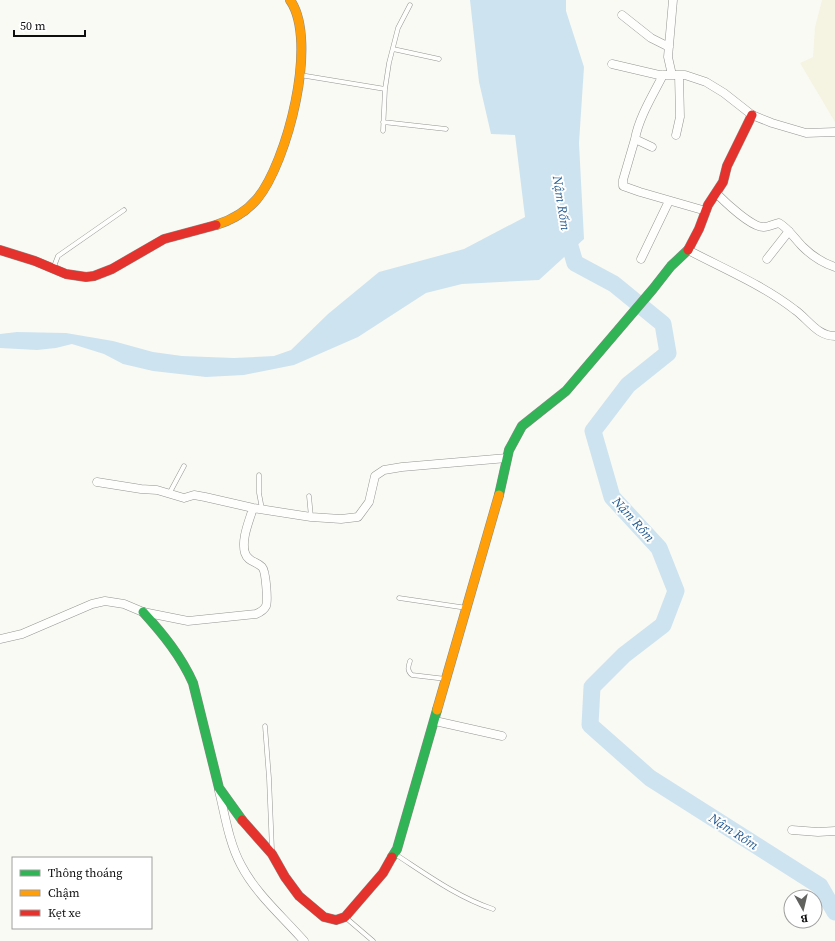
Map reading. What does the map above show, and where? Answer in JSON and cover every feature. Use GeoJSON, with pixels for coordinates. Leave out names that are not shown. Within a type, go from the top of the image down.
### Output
{"type":"FeatureCollection","features":[{"type":"Feature","properties":{"kind":"street"},"geometry":{"type":"LineString","coordinates":[[0,250],[74,277],[87,277],[101,274],[154,244],[183,233],[223,223],[237,216],[246,209],[263,192],[275,170],[289,128],[296,100],[302,39],[297,11],[290,0]]}},
{"type":"Feature","properties":{"kind":"street"},"geometry":{"type":"LineString","coordinates":[[673,0],[668,57],[676,75],[680,117],[676,135]]}},
{"type":"Feature","properties":{"kind":"street"},"geometry":{"type":"LineString","coordinates":[[622,15],[651,38],[669,47]]}},
{"type":"Feature","properties":{"kind":"street"},"geometry":{"type":"LineString","coordinates":[[612,64],[663,75],[685,75],[706,82],[724,93],[752,115],[772,123],[806,133],[835,132]]}},
{"type":"Feature","properties":{"kind":"street"},"geometry":{"type":"LineString","coordinates":[[663,75],[636,132],[622,180],[623,186],[706,211]]}},
{"type":"Feature","properties":{"kind":"street"},"geometry":{"type":"LineString","coordinates":[[219,788],[241,818],[272,854],[286,878],[299,896],[324,917],[336,920],[345,917],[383,873],[396,851],[402,835],[467,608],[509,450],[522,426],[566,391],[671,266],[688,250],[699,229],[708,205],[723,182],[727,166],[752,115]]}},
{"type":"Feature","properties":{"kind":"street"},"geometry":{"type":"LineString","coordinates":[[635,139],[652,147]]}},
{"type":"Feature","properties":{"kind":"street"},"geometry":{"type":"LineString","coordinates":[[716,193],[729,207],[755,224],[762,227],[779,223],[789,231],[804,248],[822,262],[835,267]]}},
{"type":"Feature","properties":{"kind":"street"},"geometry":{"type":"LineString","coordinates":[[641,259],[669,201]]}},
{"type":"Feature","properties":{"kind":"street"},"geometry":{"type":"LineString","coordinates":[[767,259],[789,231]]}},
{"type":"Feature","properties":{"kind":"street"},"geometry":{"type":"LineString","coordinates":[[688,250],[765,289],[797,311],[814,328],[828,336],[835,336]]}},
{"type":"Feature","properties":{"kind":"street"},"geometry":{"type":"LineString","coordinates":[[97,482],[130,488],[157,490],[184,498],[194,495],[253,508],[311,517],[341,519],[358,518],[370,502],[374,476],[384,470],[507,458]]}},
{"type":"Feature","properties":{"kind":"street"},"geometry":{"type":"LineString","coordinates":[[0,639],[22,634],[92,604],[105,601],[124,604],[143,612],[188,621],[256,614],[262,611],[267,602],[264,571],[262,566],[250,560],[246,555],[244,548],[246,532],[253,508]]}},
{"type":"Feature","properties":{"kind":"street"},"geometry":{"type":"LineString","coordinates":[[143,612],[171,644],[182,659],[190,675],[219,788],[226,822],[240,864],[264,897],[304,941]]}},
{"type":"Feature","properties":{"kind":"street"},"geometry":{"type":"LineString","coordinates":[[435,721],[502,736]]}},
{"type":"Feature","properties":{"kind":"street"},"geometry":{"type":"LineString","coordinates":[[792,830],[818,832],[835,831]]}},
{"type":"Feature","properties":{"kind":"lane"},"geometry":{"type":"LineString","coordinates":[[383,131],[385,89],[393,49],[398,28],[410,5]]}},
{"type":"Feature","properties":{"kind":"lane"},"geometry":{"type":"LineString","coordinates":[[393,49],[439,59]]}},
{"type":"Feature","properties":{"kind":"lane"},"geometry":{"type":"LineString","coordinates":[[299,75],[385,89]]}},
{"type":"Feature","properties":{"kind":"lane"},"geometry":{"type":"LineString","coordinates":[[383,122],[446,128]]}},
{"type":"Feature","properties":{"kind":"lane"},"geometry":{"type":"LineString","coordinates":[[53,269],[58,256],[124,210]]}},
{"type":"Feature","properties":{"kind":"lane"},"geometry":{"type":"LineString","coordinates":[[169,494],[184,466]]}},
{"type":"Feature","properties":{"kind":"lane"},"geometry":{"type":"LineString","coordinates":[[259,475],[259,493],[262,509]]}},
{"type":"Feature","properties":{"kind":"lane"},"geometry":{"type":"LineString","coordinates":[[309,496],[311,517]]}},
{"type":"Feature","properties":{"kind":"lane"},"geometry":{"type":"LineString","coordinates":[[399,598],[467,608]]}},
{"type":"Feature","properties":{"kind":"lane"},"geometry":{"type":"LineString","coordinates":[[410,661],[408,669],[412,675],[447,679]]}},
{"type":"Feature","properties":{"kind":"lane"},"geometry":{"type":"LineString","coordinates":[[265,726],[272,854]]}},
{"type":"Feature","properties":{"kind":"lane"},"geometry":{"type":"LineString","coordinates":[[396,851],[460,895],[493,909]]}},
{"type":"Feature","properties":{"kind":"lane"},"geometry":{"type":"LineString","coordinates":[[345,917],[373,941]]}},
{"type":"Feature","properties":{"kind":"green space"},"geometry":{"type":"Polygon","coordinates":[[[822,0],[835,0],[835,122],[800,63],[813,57],[815,27],[822,0]]]}},
{"type":"Feature","properties":{"kind":"water"},"geometry":{"type":"Polygon","coordinates":[[[470,0],[566,0],[566,11],[584,67],[579,143],[584,239],[539,280],[462,284],[426,293],[358,337],[294,365],[244,375],[206,377],[153,371],[123,364],[104,354],[72,344],[56,348],[37,350],[0,348],[0,334],[17,332],[66,333],[113,341],[153,352],[182,356],[234,358],[274,356],[291,350],[328,314],[379,272],[464,249],[525,217],[515,135],[491,134],[479,82],[470,0]]]}},
{"type":"Feature","properties":{"kind":"waterway","name":"Nậm Rốm"},"geometry":{"type":"LineString","coordinates":[[565,229],[575,263],[614,284],[663,324],[668,353],[628,385],[593,431],[612,497],[659,548],[676,591],[663,625],[624,655],[592,687],[590,725],[650,778],[820,886],[835,912]]}},
{"type":"Feature","properties":{"kind":"traffic: fast"},"geometry":{"type":"LineString","coordinates":[[499,495],[509,450],[522,426],[566,391],[671,266],[688,250]]}},
{"type":"Feature","properties":{"kind":"traffic: fast"},"geometry":{"type":"LineString","coordinates":[[143,612],[171,646],[193,683],[219,788],[242,820]]}},
{"type":"Feature","properties":{"kind":"traffic: fast"},"geometry":{"type":"LineString","coordinates":[[392,857],[397,849],[437,710]]}},
{"type":"Feature","properties":{"kind":"traffic: slow"},"geometry":{"type":"LineString","coordinates":[[216,225],[228,221],[238,215],[257,199],[268,182],[279,158],[288,131],[296,101],[300,71],[301,43],[298,19],[290,0]]}},
{"type":"Feature","properties":{"kind":"traffic: slow"},"geometry":{"type":"LineString","coordinates":[[437,710],[499,495]]}},
{"type":"Feature","properties":{"kind":"traffic: jam"},"geometry":{"type":"LineString","coordinates":[[688,250],[699,229],[708,205],[723,182],[727,166],[752,115]]}},
{"type":"Feature","properties":{"kind":"traffic: jam"},"geometry":{"type":"LineString","coordinates":[[0,250],[35,261],[66,274],[86,277],[94,276],[112,269],[164,239],[216,225]]}},
{"type":"Feature","properties":{"kind":"traffic: jam"},"geometry":{"type":"LineString","coordinates":[[242,820],[272,854],[285,877],[299,896],[324,917],[336,920],[345,917],[383,873],[392,857]]}}]}
